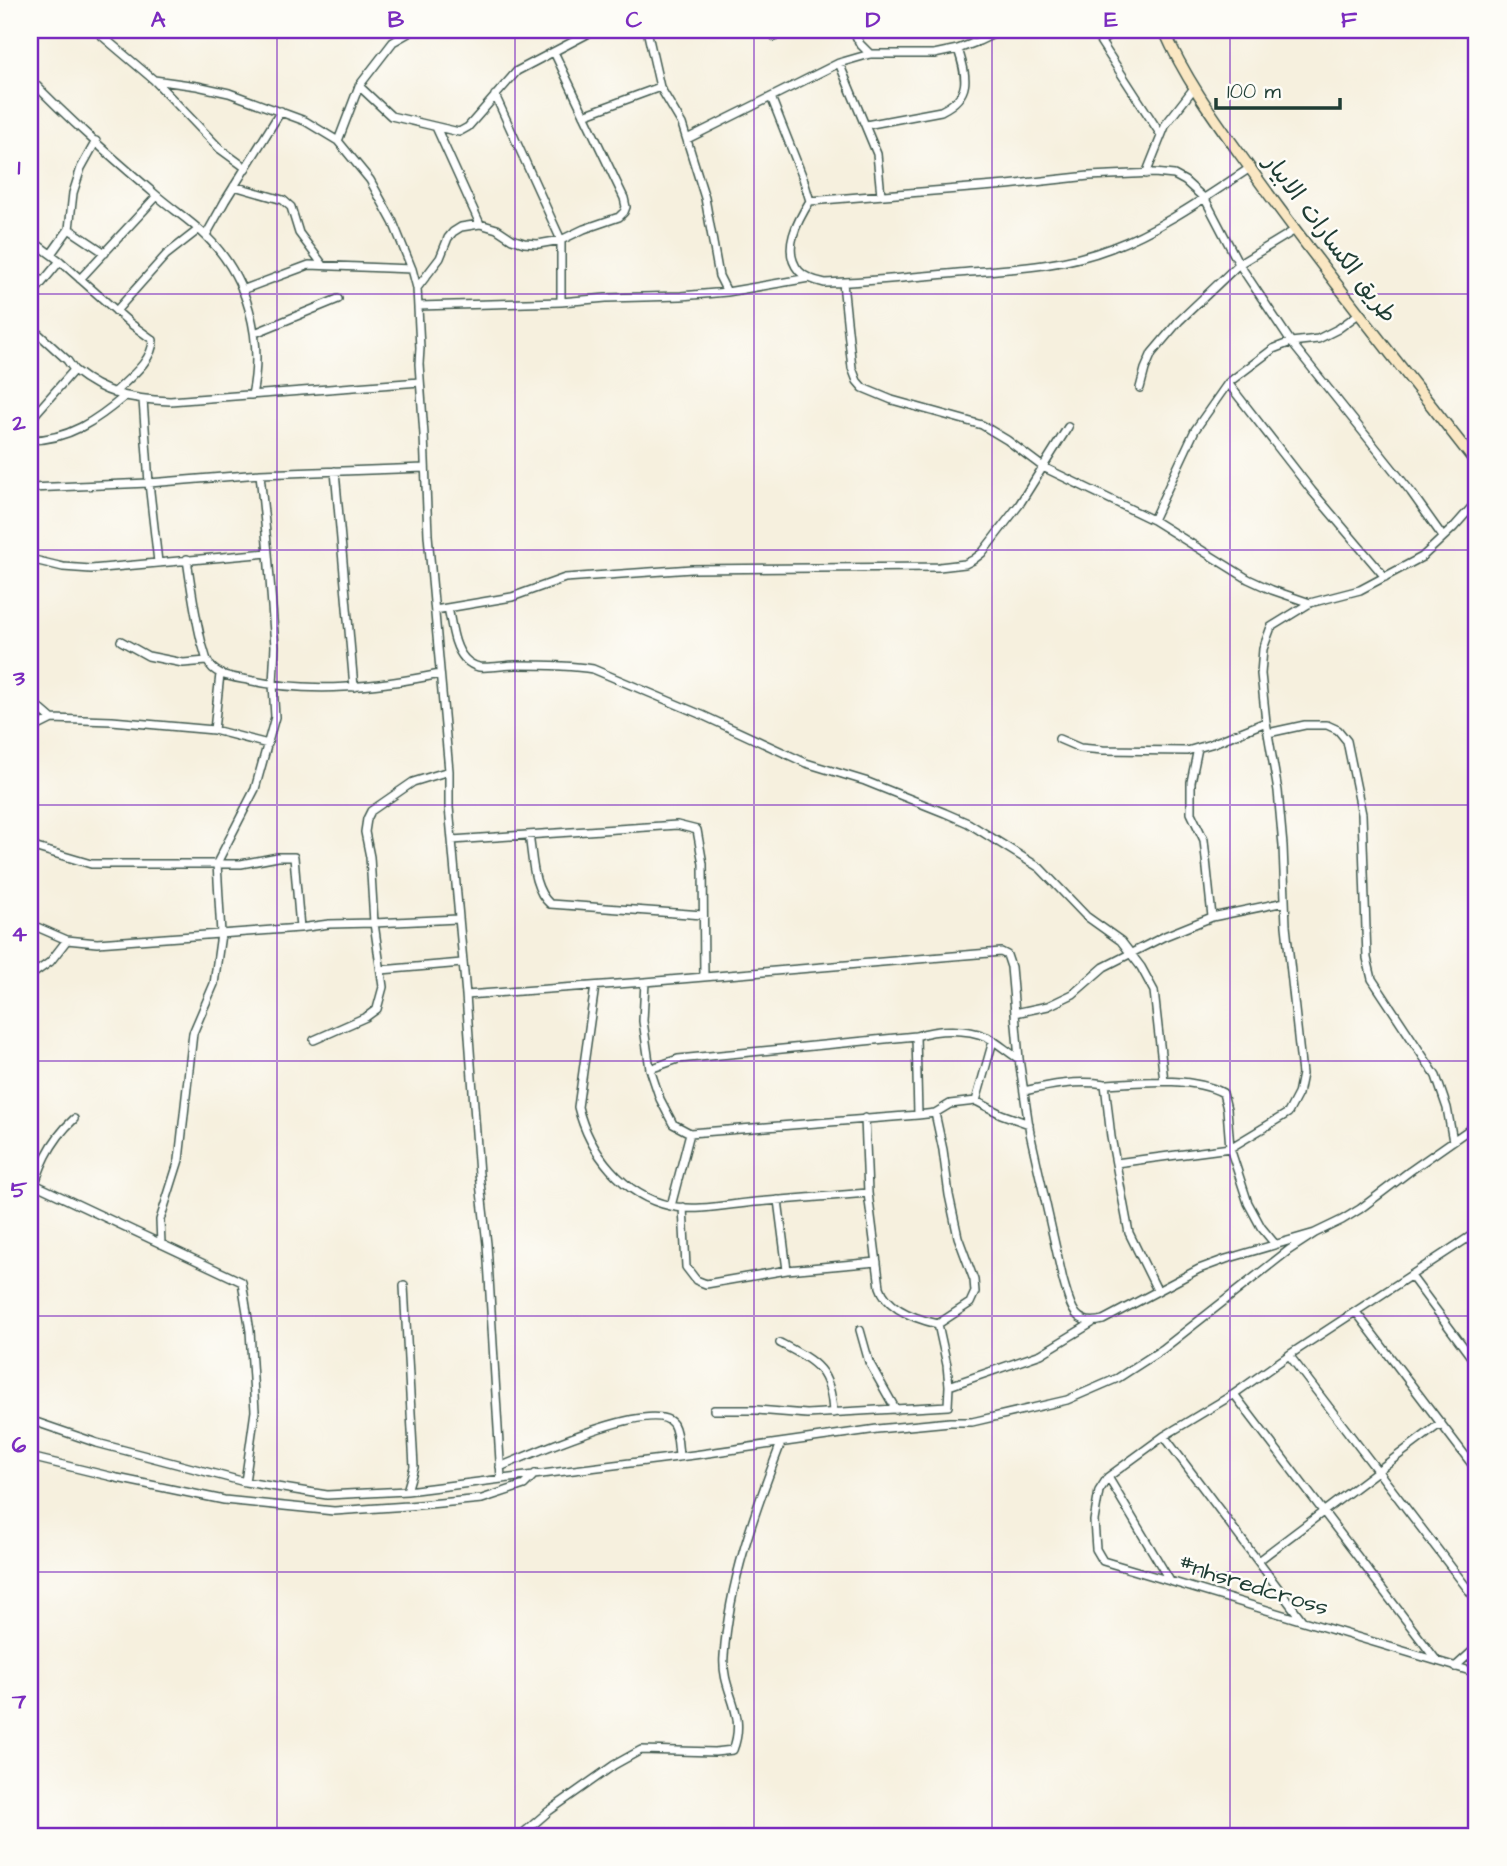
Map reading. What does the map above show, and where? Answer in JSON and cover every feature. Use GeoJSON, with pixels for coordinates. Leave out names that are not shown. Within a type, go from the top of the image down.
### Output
{"type":"FeatureCollection","features":[{"type":"Feature","properties":{"kind":"street"},"geometry":{"type":"LineString","coordinates":[[95,30],[154,80],[220,149],[246,168]]}},
{"type":"Feature","properties":{"kind":"street"},"geometry":{"type":"LineString","coordinates":[[338,141],[359,86],[393,42],[414,30]]}},
{"type":"Feature","properties":{"kind":"street"},"geometry":{"type":"LineString","coordinates":[[359,86],[391,116],[464,131],[517,71],[595,30]]}},
{"type":"Feature","properties":{"kind":"street"},"geometry":{"type":"LineString","coordinates":[[647,30],[660,87],[678,114],[687,139],[705,198],[719,276],[727,292]]}},
{"type":"Feature","properties":{"kind":"street"},"geometry":{"type":"LineString","coordinates":[[769,30],[775,37]]}},
{"type":"Feature","properties":{"kind":"street"},"geometry":{"type":"LineString","coordinates":[[853,30],[860,44],[870,54]]}},
{"type":"Feature","properties":{"kind":"street"},"geometry":{"type":"LineString","coordinates":[[687,139],[839,63],[870,54],[934,54],[958,49],[1002,30]]}},
{"type":"Feature","properties":{"kind":"street"},"geometry":{"type":"LineString","coordinates":[[1093,30],[1161,135]]}},
{"type":"Feature","properties":{"kind":"street"},"geometry":{"type":"LineString","coordinates":[[1101,41],[1119,30]]}},
{"type":"Feature","properties":{"kind":"street","name":"طريق الكسارات الابيار"},"geometry":{"type":"LineString","coordinates":[[1164,30],[1194,88],[1294,230],[1477,464]]}},
{"type":"Feature","properties":{"kind":"street"},"geometry":{"type":"LineString","coordinates":[[866,125],[942,111],[950,107],[961,96],[965,83],[965,72],[958,49]]}},
{"type":"Feature","properties":{"kind":"street"},"geometry":{"type":"LineString","coordinates":[[417,288],[440,258],[453,232],[461,227],[480,224],[497,229],[512,239],[538,244],[561,240],[619,217],[624,212],[624,198],[554,51]]}},
{"type":"Feature","properties":{"kind":"street"},"geometry":{"type":"LineString","coordinates":[[839,63],[877,154],[881,195]]}},
{"type":"Feature","properties":{"kind":"street"},"geometry":{"type":"LineString","coordinates":[[30,79],[96,141],[206,235],[229,264],[242,290],[255,333],[256,362],[252,395]]}},
{"type":"Feature","properties":{"kind":"street"},"geometry":{"type":"LineString","coordinates":[[154,80],[229,93],[305,121],[338,141],[369,180],[393,222],[417,288],[428,535],[449,771],[452,840],[479,1174],[487,1244],[501,1478]]}},
{"type":"Feature","properties":{"kind":"street"},"geometry":{"type":"LineString","coordinates":[[584,116],[660,87]]}},
{"type":"Feature","properties":{"kind":"street"},"geometry":{"type":"LineString","coordinates":[[1146,174],[1172,114],[1194,88]]}},
{"type":"Feature","properties":{"kind":"street"},"geometry":{"type":"LineString","coordinates":[[495,95],[561,240],[561,302]]}},
{"type":"Feature","properties":{"kind":"street"},"geometry":{"type":"LineString","coordinates":[[771,97],[810,201],[799,218],[791,243],[792,257],[798,271],[825,283],[1029,268],[1068,262],[1138,237],[1250,168]]}},
{"type":"Feature","properties":{"kind":"street"},"geometry":{"type":"LineString","coordinates":[[206,235],[281,111]]}},
{"type":"Feature","properties":{"kind":"street"},"geometry":{"type":"LineString","coordinates":[[436,127],[480,224]]}},
{"type":"Feature","properties":{"kind":"street"},"geometry":{"type":"LineString","coordinates":[[51,254],[69,229],[72,202],[81,168],[96,141]]}},
{"type":"Feature","properties":{"kind":"street"},"geometry":{"type":"LineString","coordinates":[[810,201],[1089,176],[1174,175],[1205,198],[1239,264],[1291,342],[1443,537]]}},
{"type":"Feature","properties":{"kind":"street"},"geometry":{"type":"LineString","coordinates":[[234,186],[283,200],[291,207],[299,233],[323,265]]}},
{"type":"Feature","properties":{"kind":"street"},"geometry":{"type":"LineString","coordinates":[[80,279],[157,195]]}},
{"type":"Feature","properties":{"kind":"street"},"geometry":{"type":"LineString","coordinates":[[69,229],[105,253]]}},
{"type":"Feature","properties":{"kind":"street"},"geometry":{"type":"LineString","coordinates":[[116,311],[171,249],[198,230]]}},
{"type":"Feature","properties":{"kind":"street"},"geometry":{"type":"LineString","coordinates":[[1140,388],[1152,353],[1167,334],[1239,264],[1294,230]]}},
{"type":"Feature","properties":{"kind":"street"},"geometry":{"type":"LineString","coordinates":[[30,239],[60,261],[131,324],[152,337],[154,343],[149,356],[114,393]]}},
{"type":"Feature","properties":{"kind":"street"},"geometry":{"type":"LineString","coordinates":[[30,297],[60,261]]}},
{"type":"Feature","properties":{"kind":"street"},"geometry":{"type":"LineString","coordinates":[[242,290],[309,265],[412,270]]}},
{"type":"Feature","properties":{"kind":"street"},"geometry":{"type":"LineString","coordinates":[[418,306],[681,296],[727,292],[809,278]]}},
{"type":"Feature","properties":{"kind":"street"},"geometry":{"type":"LineString","coordinates":[[843,283],[852,368],[856,381],[863,388],[892,400],[982,425],[1043,467],[1153,520],[1248,579],[1311,603]]}},
{"type":"Feature","properties":{"kind":"street"},"geometry":{"type":"LineString","coordinates":[[255,333],[338,299]]}},
{"type":"Feature","properties":{"kind":"street"},"geometry":{"type":"LineString","coordinates":[[1153,520],[1195,430],[1228,383],[1273,349],[1291,342],[1318,339],[1360,313]]}},
{"type":"Feature","properties":{"kind":"street"},"geometry":{"type":"LineString","coordinates":[[30,326],[88,382],[114,393],[143,400],[170,401],[420,382]]}},
{"type":"Feature","properties":{"kind":"street"},"geometry":{"type":"LineString","coordinates":[[30,420],[74,370]]}},
{"type":"Feature","properties":{"kind":"street"},"geometry":{"type":"LineString","coordinates":[[1228,383],[1312,491],[1385,577]]}},
{"type":"Feature","properties":{"kind":"street"},"geometry":{"type":"LineString","coordinates":[[30,440],[59,437],[80,428],[125,396]]}},
{"type":"Feature","properties":{"kind":"street"},"geometry":{"type":"LineString","coordinates":[[143,400],[158,562]]}},
{"type":"Feature","properties":{"kind":"street"},"geometry":{"type":"LineString","coordinates":[[435,610],[512,597],[565,578],[692,569],[939,567],[965,564],[982,553],[1019,505],[1068,427]]}},
{"type":"Feature","properties":{"kind":"street"},"geometry":{"type":"LineString","coordinates":[[30,488],[149,483],[260,474],[425,468]]}},
{"type":"Feature","properties":{"kind":"street"},"geometry":{"type":"LineString","coordinates":[[335,471],[354,687]]}},
{"type":"Feature","properties":{"kind":"street"},"geometry":{"type":"LineString","coordinates":[[161,1244],[160,1220],[179,1160],[193,1033],[215,984],[220,934],[217,863],[255,789],[275,717],[275,646],[260,474]]}},
{"type":"Feature","properties":{"kind":"street"},"geometry":{"type":"LineString","coordinates":[[1116,1163],[1230,1148],[1288,1112],[1298,1094],[1302,1074],[1286,926],[1278,791],[1261,674],[1263,649],[1271,627],[1311,603],[1360,590],[1422,557],[1477,501]]}},
{"type":"Feature","properties":{"kind":"street"},"geometry":{"type":"LineString","coordinates":[[30,559],[63,567],[91,569],[268,553]]}},
{"type":"Feature","properties":{"kind":"street"},"geometry":{"type":"LineString","coordinates":[[187,559],[198,627],[207,661],[220,674],[311,688],[354,687],[440,674]]}},
{"type":"Feature","properties":{"kind":"street"},"geometry":{"type":"LineString","coordinates":[[448,608],[456,642],[467,661],[476,666],[528,665],[593,669],[806,763],[865,781],[968,823],[1040,868],[1086,916],[1121,941],[1141,967],[1154,991],[1164,1081]]}},
{"type":"Feature","properties":{"kind":"street"},"geometry":{"type":"LineString","coordinates":[[121,641],[148,656],[183,663],[207,661]]}},
{"type":"Feature","properties":{"kind":"street"},"geometry":{"type":"LineString","coordinates":[[214,730],[220,674]]}},
{"type":"Feature","properties":{"kind":"street"},"geometry":{"type":"LineString","coordinates":[[30,701],[52,719]]}},
{"type":"Feature","properties":{"kind":"street"},"geometry":{"type":"LineString","coordinates":[[30,730],[52,719],[112,721],[214,730],[268,744]]}},
{"type":"Feature","properties":{"kind":"street"},"geometry":{"type":"LineString","coordinates":[[1059,739],[1080,748],[1187,751],[1266,722]]}},
{"type":"Feature","properties":{"kind":"street"},"geometry":{"type":"LineString","coordinates":[[1268,733],[1305,725],[1327,725],[1338,730],[1347,741],[1362,814],[1367,958],[1372,979],[1436,1076],[1447,1108],[1453,1141]]}},
{"type":"Feature","properties":{"kind":"street"},"geometry":{"type":"LineString","coordinates":[[1198,748],[1191,782],[1191,813],[1205,840],[1212,917]]}},
{"type":"Feature","properties":{"kind":"street"},"geometry":{"type":"LineString","coordinates":[[314,1040],[366,1017],[377,1009],[383,988],[374,923],[370,857],[365,832],[371,811],[412,782],[449,771]]}},
{"type":"Feature","properties":{"kind":"street"},"geometry":{"type":"LineString","coordinates":[[452,840],[677,825],[697,830],[703,863],[704,977]]}},
{"type":"Feature","properties":{"kind":"street"},"geometry":{"type":"LineString","coordinates":[[529,835],[538,889],[550,904],[703,915]]}},
{"type":"Feature","properties":{"kind":"street"},"geometry":{"type":"LineString","coordinates":[[30,846],[91,864],[242,864],[278,857],[294,857],[300,928]]}},
{"type":"Feature","properties":{"kind":"street"},"geometry":{"type":"LineString","coordinates":[[1015,1013],[1048,1006],[1073,993],[1104,967],[1165,936],[1212,917],[1285,902]]}},
{"type":"Feature","properties":{"kind":"street"},"geometry":{"type":"LineString","coordinates":[[30,924],[67,940],[97,943],[329,924],[458,919]]}},
{"type":"Feature","properties":{"kind":"street"},"geometry":{"type":"LineString","coordinates":[[30,976],[50,962],[67,940]]}},
{"type":"Feature","properties":{"kind":"street"},"geometry":{"type":"LineString","coordinates":[[466,995],[1001,952],[1007,955],[1011,967],[1019,1059],[1029,1124],[1060,1266],[1070,1303],[1077,1315],[1092,1323]]}},
{"type":"Feature","properties":{"kind":"street"},"geometry":{"type":"LineString","coordinates":[[381,970],[462,963]]}},
{"type":"Feature","properties":{"kind":"street"},"geometry":{"type":"LineString","coordinates":[[645,982],[643,1021],[650,1069],[660,1099],[673,1124],[690,1133],[918,1115],[935,1113],[950,1104],[976,1101],[1029,1124]]}},
{"type":"Feature","properties":{"kind":"street"},"geometry":{"type":"LineString","coordinates":[[595,986],[578,1107],[590,1143],[612,1172],[643,1196],[671,1206],[683,1207],[868,1193]]}},
{"type":"Feature","properties":{"kind":"street"},"geometry":{"type":"LineString","coordinates":[[650,1069],[678,1059],[950,1031],[973,1033],[993,1041],[1019,1059]]}},
{"type":"Feature","properties":{"kind":"street"},"geometry":{"type":"LineString","coordinates":[[916,1036],[918,1115]]}},
{"type":"Feature","properties":{"kind":"street"},"geometry":{"type":"LineString","coordinates":[[976,1101],[993,1041]]}},
{"type":"Feature","properties":{"kind":"street"},"geometry":{"type":"LineString","coordinates":[[1024,1091],[1060,1083],[1164,1081],[1212,1087],[1223,1093],[1230,1148],[1248,1203],[1261,1227],[1275,1244]]}},
{"type":"Feature","properties":{"kind":"street"},"geometry":{"type":"LineString","coordinates":[[1105,1084],[1129,1233],[1157,1290]]}},
{"type":"Feature","properties":{"kind":"street"},"geometry":{"type":"LineString","coordinates":[[865,1118],[868,1193],[883,1297],[913,1317],[938,1324],[970,1303],[975,1292],[974,1280],[958,1237],[935,1113]]}},
{"type":"Feature","properties":{"kind":"street"},"geometry":{"type":"LineString","coordinates":[[30,1201],[32,1183],[50,1146],[74,1119]]}},
{"type":"Feature","properties":{"kind":"street"},"geometry":{"type":"LineString","coordinates":[[30,1420],[97,1443],[245,1482],[327,1495],[407,1490],[877,1429],[972,1422],[1067,1400],[1118,1377],[1163,1349],[1289,1250],[1360,1209],[1477,1124]]}},
{"type":"Feature","properties":{"kind":"street"},"geometry":{"type":"LineString","coordinates":[[671,1206],[690,1133]]}},
{"type":"Feature","properties":{"kind":"street"},"geometry":{"type":"LineString","coordinates":[[32,1183],[242,1282],[250,1331],[255,1411],[245,1482]]}},
{"type":"Feature","properties":{"kind":"street"},"geometry":{"type":"LineString","coordinates":[[778,1200],[787,1270]]}},
{"type":"Feature","properties":{"kind":"street"},"geometry":{"type":"LineString","coordinates":[[683,1207],[686,1266],[696,1280],[706,1284],[787,1270],[877,1262]]}},
{"type":"Feature","properties":{"kind":"street"},"geometry":{"type":"LineString","coordinates":[[949,1386],[1041,1354],[1092,1323],[1103,1320],[1199,1269],[1315,1233]]}},
{"type":"Feature","properties":{"kind":"street"},"geometry":{"type":"LineString","coordinates":[[1170,1581],[1108,1476],[1164,1436],[1234,1394],[1289,1355],[1477,1233]]}},
{"type":"Feature","properties":{"kind":"street"},"geometry":{"type":"LineString","coordinates":[[1411,1276],[1477,1365]]}},
{"type":"Feature","properties":{"kind":"street"},"geometry":{"type":"LineString","coordinates":[[404,1286],[414,1466],[407,1490]]}},
{"type":"Feature","properties":{"kind":"street"},"geometry":{"type":"LineString","coordinates":[[1356,1312],[1477,1471]]}},
{"type":"Feature","properties":{"kind":"street"},"geometry":{"type":"LineString","coordinates":[[938,1324],[947,1365],[950,1422]]}},
{"type":"Feature","properties":{"kind":"street"},"geometry":{"type":"LineString","coordinates":[[860,1330],[869,1362],[896,1410]]}},
{"type":"Feature","properties":{"kind":"street"},"geometry":{"type":"LineString","coordinates":[[780,1343],[811,1360],[822,1371],[832,1392],[833,1413]]}},
{"type":"Feature","properties":{"kind":"street"},"geometry":{"type":"LineString","coordinates":[[1289,1355],[1477,1601]]}},
{"type":"Feature","properties":{"kind":"street"},"geometry":{"type":"LineString","coordinates":[[1234,1394],[1438,1662]]}},
{"type":"Feature","properties":{"kind":"street"},"geometry":{"type":"LineString","coordinates":[[714,1410],[807,1414],[948,1406]]}},
{"type":"Feature","properties":{"kind":"street"},"geometry":{"type":"LineString","coordinates":[[500,1467],[622,1421],[648,1416],[662,1416],[673,1424],[679,1456]]}},
{"type":"Feature","properties":{"kind":"street"},"geometry":{"type":"LineString","coordinates":[[1258,1561],[1441,1423]]}},
{"type":"Feature","properties":{"kind":"street"},"geometry":{"type":"LineString","coordinates":[[1164,1436],[1302,1620]]}},
{"type":"Feature","properties":{"kind":"street"},"geometry":{"type":"LineString","coordinates":[[520,1836],[549,1811],[604,1772],[641,1750],[733,1750],[738,1738],[738,1715],[724,1679],[723,1657],[732,1592],[768,1478],[782,1443]]}},
{"type":"Feature","properties":{"kind":"street"},"geometry":{"type":"LineString","coordinates":[[30,1457],[224,1500],[334,1511],[482,1499],[524,1485],[535,1474]]}},
{"type":"Feature","properties":{"kind":"street","name":"#nhsredcross"},"geometry":{"type":"LineString","coordinates":[[1108,1476],[1099,1492],[1094,1521],[1096,1549],[1103,1561],[1477,1673]]}},
{"type":"Feature","properties":{"kind":"street"},"geometry":{"type":"LineString","coordinates":[[1455,1667],[1477,1647]]}}]}
